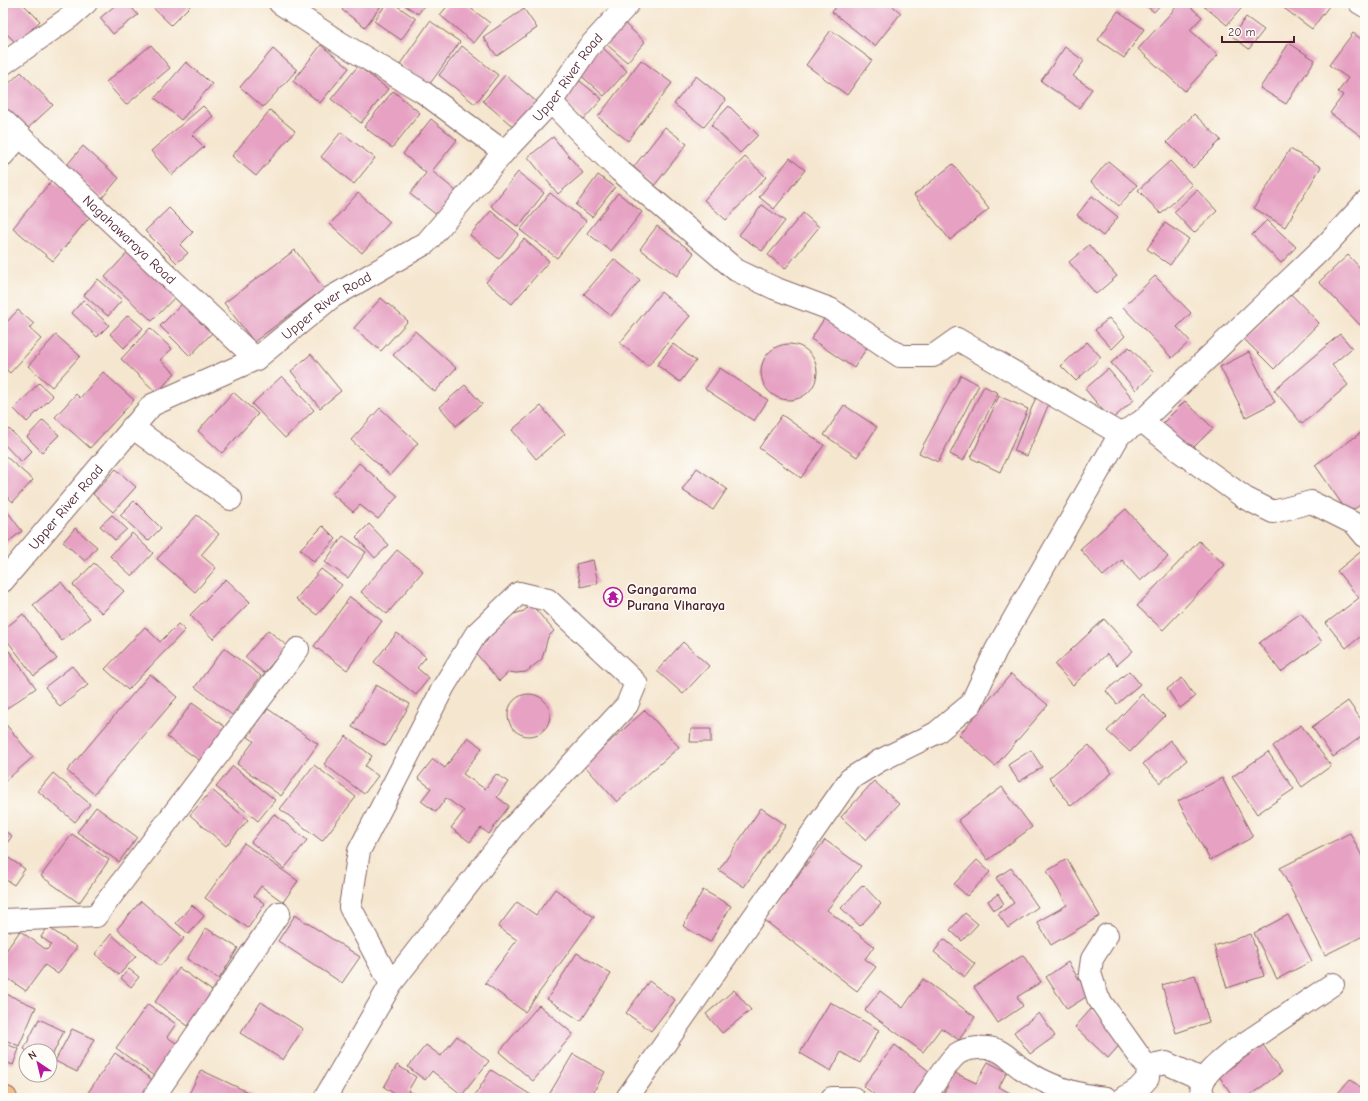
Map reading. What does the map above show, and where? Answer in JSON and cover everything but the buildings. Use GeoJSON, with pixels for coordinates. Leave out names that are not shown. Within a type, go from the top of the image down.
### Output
{"type":"FeatureCollection","features":[{"type":"Feature","properties":{"kind":"street"},"geometry":{"type":"LineString","coordinates":[[3,64],[70,17],[86,3]]}},
{"type":"Feature","properties":{"kind":"street"},"geometry":{"type":"LineString","coordinates":[[280,3],[339,42],[423,92],[504,152]]}},
{"type":"Feature","properties":{"kind":"street","name":"Upper River Road"},"geometry":{"type":"LineString","coordinates":[[3,581],[152,405],[256,359],[332,297],[426,243],[504,152],[551,102],[588,48],[629,3]]}},
{"type":"Feature","properties":{"kind":"street"},"geometry":{"type":"LineString","coordinates":[[1360,3],[1365,6]]}},
{"type":"Feature","properties":{"kind":"street"},"geometry":{"type":"LineString","coordinates":[[551,102],[620,171],[736,270],[774,288],[830,309],[900,356],[933,356],[957,339],[1120,434]]}},
{"type":"Feature","properties":{"kind":"street","name":"Nagahawaraya Road"},"geometry":{"type":"LineString","coordinates":[[3,120],[256,359]]}},
{"type":"Feature","properties":{"kind":"street"},"geometry":{"type":"LineString","coordinates":[[3,155],[20,136]]}},
{"type":"Feature","properties":{"kind":"street"},"geometry":{"type":"LineString","coordinates":[[627,1098],[850,779],[879,761],[936,733],[971,704],[996,650],[1120,434],[1142,421],[1328,243],[1365,203]]}},
{"type":"Feature","properties":{"kind":"street"},"geometry":{"type":"LineString","coordinates":[[1142,421],[1178,450],[1245,498],[1273,512],[1311,502],[1355,524],[1365,536]]}},
{"type":"Feature","properties":{"kind":"street"},"geometry":{"type":"LineString","coordinates":[[132,427],[231,499]]}},
{"type":"Feature","properties":{"kind":"street"},"geometry":{"type":"LineString","coordinates":[[325,1098],[391,984],[513,828],[627,704],[636,683],[548,600],[519,593],[476,634],[444,686],[358,851],[350,907],[391,984]]}},
{"type":"Feature","properties":{"kind":"street"},"geometry":{"type":"LineString","coordinates":[[3,920],[96,916],[298,649]]}},
{"type":"Feature","properties":{"kind":"street"},"geometry":{"type":"LineString","coordinates":[[153,1098],[279,913]]}},
{"type":"Feature","properties":{"kind":"street"},"geometry":{"type":"LineString","coordinates":[[1107,935],[1092,959],[1090,973],[1098,998],[1147,1067],[1148,1078],[1138,1090],[1124,1098]]}},
{"type":"Feature","properties":{"kind":"street"},"geometry":{"type":"LineString","coordinates":[[1147,1067],[1166,1063],[1204,1089],[1215,1066],[1229,1054],[1332,984]]}},
{"type":"Feature","properties":{"kind":"street"},"geometry":{"type":"LineString","coordinates":[[925,1098],[945,1069],[958,1054],[973,1049],[986,1048],[999,1051],[1022,1068],[1047,1082],[1071,1092],[1106,1098]]}},
{"type":"Feature","properties":{"kind":"street"},"geometry":{"type":"LineString","coordinates":[[832,1098],[853,1098]]}},
{"type":"Feature","properties":{"kind":"place","name":"Gangarama Purana Viharaya"},"geometry":{"type":"Point","coordinates":[613,597]}}]}
